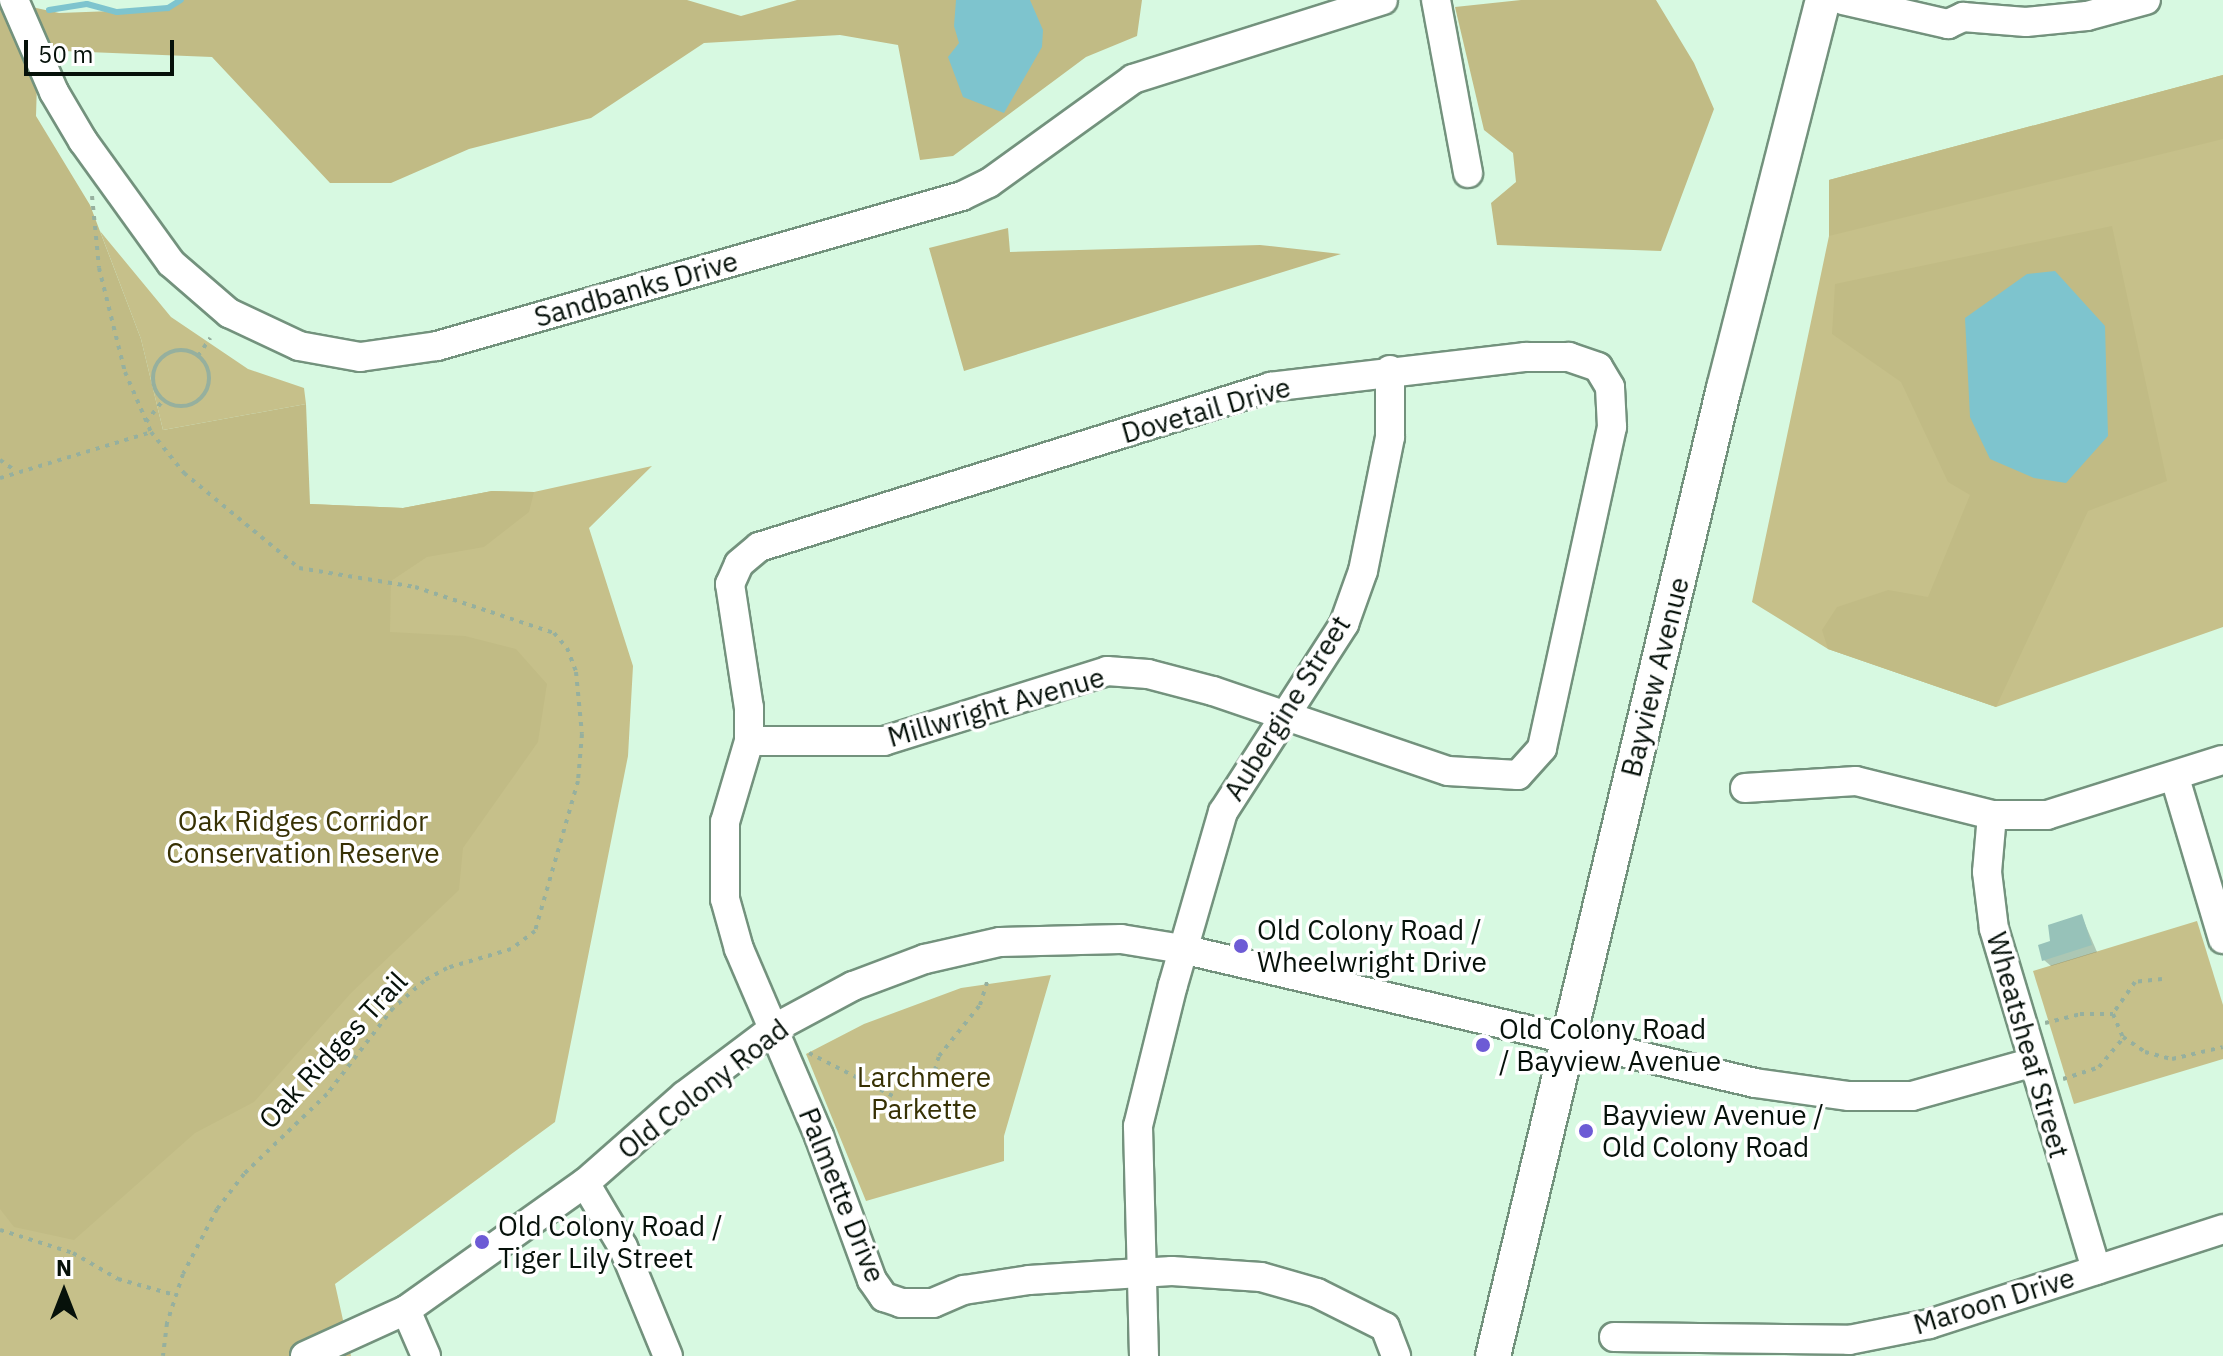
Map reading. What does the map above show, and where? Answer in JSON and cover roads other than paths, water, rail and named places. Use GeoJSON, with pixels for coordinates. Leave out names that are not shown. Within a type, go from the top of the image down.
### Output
{"type":"FeatureCollection","features":[{"type":"Feature","properties":{"kind":"main road","name":"Bayview Avenue"},"geometry":{"type":"LineString","coordinates":[[1493,1356],[1566,1040],[1823,0]]}},
{"type":"Feature","properties":{"kind":"street","name":"Sandbanks Drive"},"geometry":{"type":"LineString","coordinates":[[14,0],[83,141],[171,263],[229,313],[299,346],[360,357],[437,346],[962,196],[989,183],[1133,79],[1383,0]]}},
{"type":"Feature","properties":{"kind":"street"},"geometry":{"type":"LineString","coordinates":[[1436,0],[1468,173]]}},
{"type":"Feature","properties":{"kind":"street"},"geometry":{"type":"LineString","coordinates":[[1843,0],[1948,24],[1957,9],[2026,22],[2087,16],[2146,0]]}},
{"type":"Feature","properties":{"kind":"street","name":"Dovetail Drive"},"geometry":{"type":"LineString","coordinates":[[773,1029],[725,899],[725,822],[749,741],[749,708],[730,584],[739,564],[759,547],[1271,387],[1390,370],[1569,357],[1598,367],[1610,387],[1612,427],[1542,748],[1518,775],[1448,771],[1283,718]]}},
{"type":"Feature","properties":{"kind":"street","name":"Aubergine Street"},"geometry":{"type":"LineString","coordinates":[[1144,1356],[1138,1126],[1182,949],[1223,812],[1344,624],[1363,571],[1390,437],[1390,370]]}},
{"type":"Feature","properties":{"kind":"street","name":"Millwright Avenue"},"geometry":{"type":"LineString","coordinates":[[749,741],[884,741],[1107,671],[1148,674],[1213,691],[1283,718]]}},
{"type":"Feature","properties":{"kind":"street"},"geometry":{"type":"LineString","coordinates":[[1745,788],[1856,781],[1992,815],[2047,815],[2175,778],[2223,760]]}},
{"type":"Feature","properties":{"kind":"street"},"geometry":{"type":"LineString","coordinates":[[2175,778],[2223,939]]}},
{"type":"Feature","properties":{"kind":"street","name":"Wheatsheaf Street"},"geometry":{"type":"LineString","coordinates":[[1992,815],[1989,902],[2034,1075],[2096,1270]]}},
{"type":"Feature","properties":{"kind":"street","name":"Old Colony Road"},"geometry":{"type":"LineString","coordinates":[[305,1356],[406,1310],[585,1183],[684,1096],[773,1029],[853,986],[925,959],[1000,942],[1121,939],[1182,949],[1755,1083],[1849,1096],[1912,1096],[2034,1075]]}},
{"type":"Feature","properties":{"kind":"street","name":"Palmette Drive"},"geometry":{"type":"LineString","coordinates":[[773,1029],[872,1280],[884,1297],[901,1303],[933,1303],[964,1290],[1029,1280],[1141,1273]]}},
{"type":"Feature","properties":{"kind":"street"},"geometry":{"type":"LineString","coordinates":[[585,1183],[623,1247],[668,1356]]}},
{"type":"Feature","properties":{"kind":"street","name":"Maroon Drive"},"geometry":{"type":"LineString","coordinates":[[1614,1337],[1849,1340],[1929,1324],[2223,1229]]}},
{"type":"Feature","properties":{"kind":"street"},"geometry":{"type":"LineString","coordinates":[[1141,1273],[1201,1270],[1261,1277],[1317,1293],[1385,1327],[1396,1356]]}},
{"type":"Feature","properties":{"kind":"street"},"geometry":{"type":"LineString","coordinates":[[406,1310],[426,1356]]}},
{"type":"Feature","properties":{"kind":"water"},"geometry":{"type":"Polygon","coordinates":[[[956,0],[1030,0],[1043,30],[1042,47],[1004,113],[963,97],[948,57],[959,43],[954,26],[956,0]]]}},
{"type":"Feature","properties":{"kind":"water"},"geometry":{"type":"Polygon","coordinates":[[[2055,271],[2105,326],[2108,436],[2066,483],[2034,478],[1990,459],[1970,417],[1965,318],[2027,274],[2055,271]]]}},
{"type":"Feature","properties":{"kind":"waterway"},"geometry":{"type":"LineString","coordinates":[[49,10],[87,4],[117,12],[168,8],[181,0]]}},
{"type":"Feature","properties":{"kind":"place","name":"Old Colony Road / Wheelwright Drive"},"geometry":{"type":"Point","coordinates":[1241,946]}},
{"type":"Feature","properties":{"kind":"place","name":"Old Colony Road / Bayview Avenue"},"geometry":{"type":"Point","coordinates":[1483,1045]}},
{"type":"Feature","properties":{"kind":"place","name":"Bayview Avenue / Old Colony Road"},"geometry":{"type":"Point","coordinates":[1586,1131]}},
{"type":"Feature","properties":{"kind":"place","name":"Old Colony Road / Tiger Lily Street"},"geometry":{"type":"Point","coordinates":[482,1242]}},
{"type":"Feature","properties":{"kind":"park label","name":"Oak Ridges Corridor Conservation Reserve"},"geometry":{"type":"Point","coordinates":[303,837]}},
{"type":"Feature","properties":{"kind":"park label","name":"Larchmere Parkette"},"geometry":{"type":"Point","coordinates":[924,1093]}}]}
